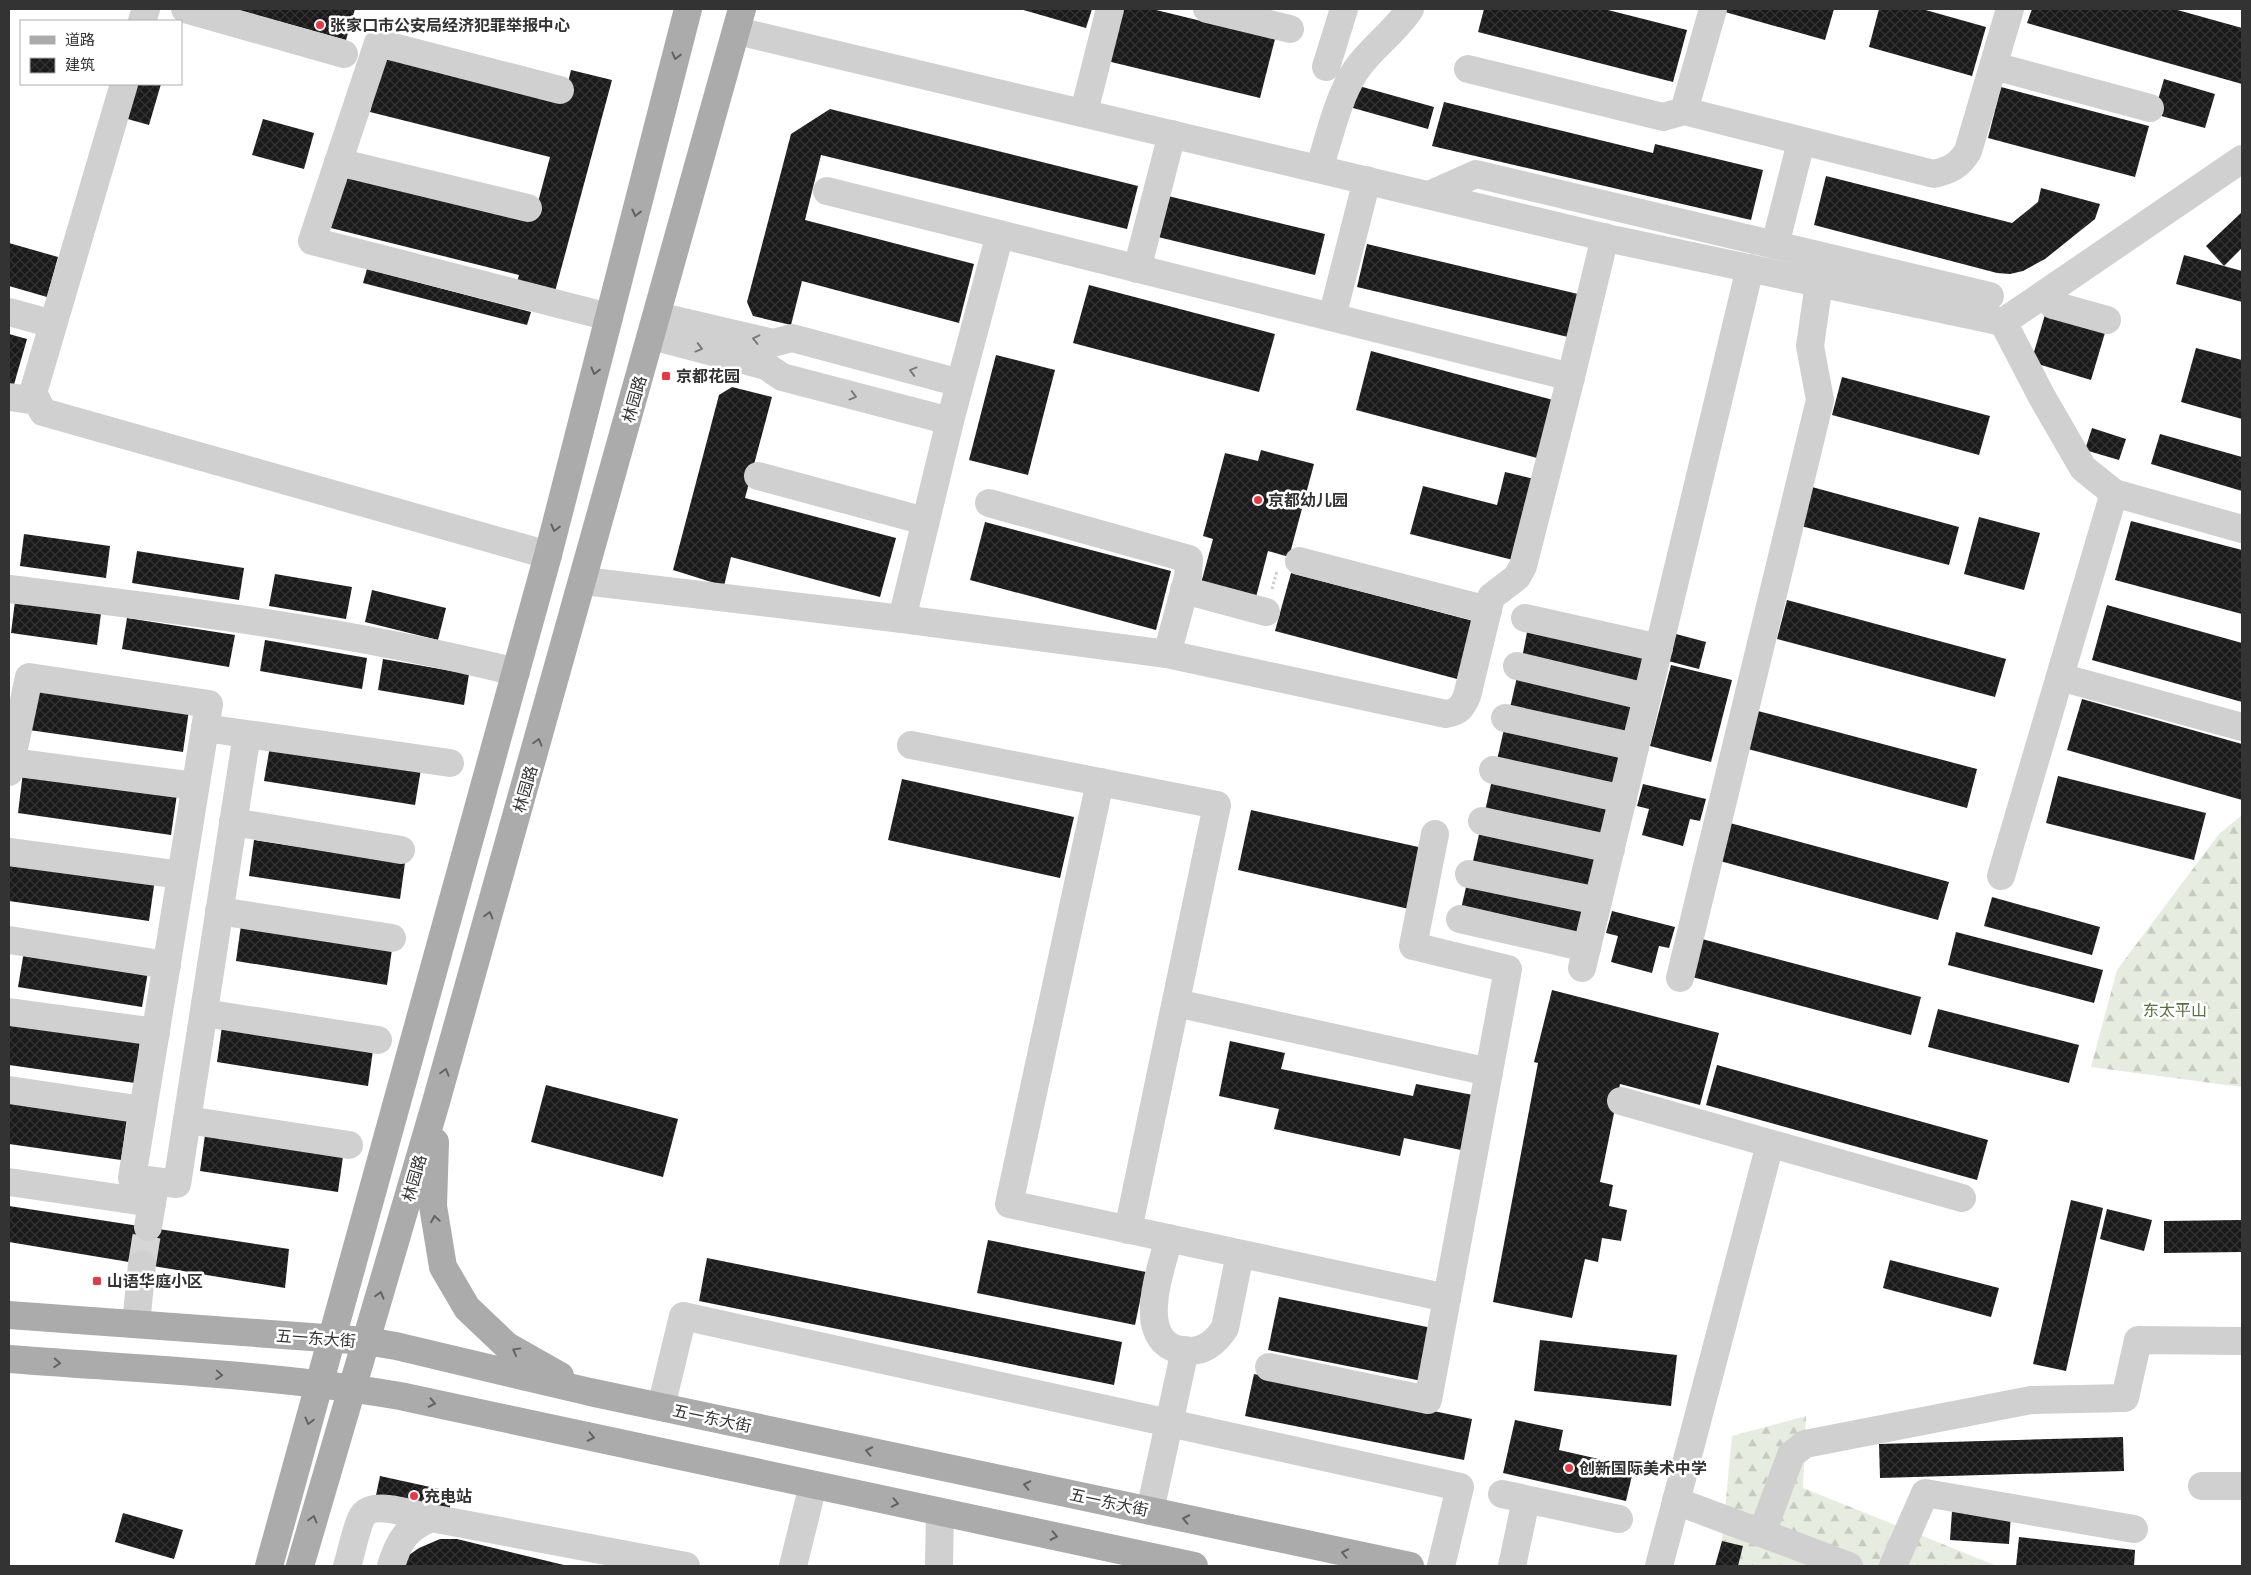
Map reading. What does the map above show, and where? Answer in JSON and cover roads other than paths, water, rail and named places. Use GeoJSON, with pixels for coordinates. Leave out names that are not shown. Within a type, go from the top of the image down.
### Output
{"type":"FeatureCollection","features":[{"type":"Feature","properties":{"kind":"main road"},"geometry":{"type":"LineString","coordinates":[[269,1566],[548,554],[688,9]]}},
{"type":"Feature","properties":{"kind":"main road","name":"林园路"},"geometry":{"type":"LineString","coordinates":[[300,1566],[436,1102],[584,581],[740,20]]}},
{"type":"Feature","properties":{"kind":"main road"},"geometry":{"type":"LineString","coordinates":[[436,1102],[433,1206],[443,1267],[467,1308],[508,1346],[590,1392]]}},
{"type":"Feature","properties":{"kind":"main road","name":"五一东大街"},"geometry":{"type":"LineString","coordinates":[[9,1315],[331,1340],[366,1341],[396,1346],[590,1392],[1410,1566]]}},
{"type":"Feature","properties":{"kind":"main road"},"geometry":{"type":"LineString","coordinates":[[331,1340],[342,1365],[354,1383]]}},
{"type":"Feature","properties":{"kind":"main road"},"geometry":{"type":"LineString","coordinates":[[9,1360],[319,1384],[354,1383],[400,1396],[1194,1566]]}},
{"type":"Feature","properties":{"kind":"street"},"geometry":{"type":"LineString","coordinates":[[185,9],[344,54]]}},
{"type":"Feature","properties":{"kind":"street"},"geometry":{"type":"LineString","coordinates":[[1084,112],[1110,9]]}},
{"type":"Feature","properties":{"kind":"street"},"geometry":{"type":"LineString","coordinates":[[1207,9],[1290,29]]}},
{"type":"Feature","properties":{"kind":"street"},"geometry":{"type":"LineString","coordinates":[[1326,67],[1344,9]]}},
{"type":"Feature","properties":{"kind":"street"},"geometry":{"type":"LineString","coordinates":[[1319,169],[1344,92],[1357,69],[1398,27],[1410,9]]}},
{"type":"Feature","properties":{"kind":"street"},"geometry":{"type":"LineString","coordinates":[[1684,111],[1707,10]]}},
{"type":"Feature","properties":{"kind":"street"},"geometry":{"type":"LineString","coordinates":[[1468,69],[1663,117],[1684,111],[1934,174],[1950,170],[1962,162],[1968,151],[1994,66],[2003,10]]}},
{"type":"Feature","properties":{"kind":"street"},"geometry":{"type":"LineString","coordinates":[[740,20],[1172,134],[1605,237],[2003,322],[2242,159]]}},
{"type":"Feature","properties":{"kind":"street"},"geometry":{"type":"LineString","coordinates":[[560,90],[378,43],[312,241],[609,317]]}},
{"type":"Feature","properties":{"kind":"street"},"geometry":{"type":"LineString","coordinates":[[1994,66],[2150,108]]}},
{"type":"Feature","properties":{"kind":"street"},"geometry":{"type":"LineString","coordinates":[[124,85],[33,393],[43,412],[548,554]]}},
{"type":"Feature","properties":{"kind":"street"},"geometry":{"type":"LineString","coordinates":[[1137,268],[1172,134]]}},
{"type":"Feature","properties":{"kind":"street"},"geometry":{"type":"LineString","coordinates":[[1775,245],[1801,142]]}},
{"type":"Feature","properties":{"kind":"street"},"geometry":{"type":"LineString","coordinates":[[338,162],[528,208]]}},
{"type":"Feature","properties":{"kind":"street"},"geometry":{"type":"LineString","coordinates":[[1429,195],[1476,174],[1990,296]]}},
{"type":"Feature","properties":{"kind":"street"},"geometry":{"type":"LineString","coordinates":[[1332,317],[1367,180]]}},
{"type":"Feature","properties":{"kind":"street"},"geometry":{"type":"LineString","coordinates":[[827,191],[1571,376]]}},
{"type":"Feature","properties":{"kind":"street"},"geometry":{"type":"LineString","coordinates":[[902,619],[950,421],[1000,234]]}},
{"type":"Feature","properties":{"kind":"street"},"geometry":{"type":"LineString","coordinates":[[584,581],[902,619],[1168,654],[1446,714],[1457,712],[1467,696],[1491,597],[1517,577],[1523,566],[1605,237]]}},
{"type":"Feature","properties":{"kind":"street"},"geometry":{"type":"LineString","coordinates":[[1460,919],[1584,958],[1750,268]]}},
{"type":"Feature","properties":{"kind":"street"},"geometry":{"type":"LineString","coordinates":[[2053,305],[2096,317],[2075,273]]}},
{"type":"Feature","properties":{"kind":"street"},"geometry":{"type":"LineString","coordinates":[[1680,978],[1820,400],[1810,346],[1819,283]]}},
{"type":"Feature","properties":{"kind":"street"},"geometry":{"type":"LineString","coordinates":[[9,312],[53,324]]}},
{"type":"Feature","properties":{"kind":"street"},"geometry":{"type":"LineString","coordinates":[[2003,322],[2042,397],[2083,468],[2114,493],[2242,529]]}},
{"type":"Feature","properties":{"kind":"street"},"geometry":{"type":"LineString","coordinates":[[654,326],[773,343],[792,338],[960,383]]}},
{"type":"Feature","properties":{"kind":"street"},"geometry":{"type":"LineString","coordinates":[[654,326],[766,366],[782,377],[950,421]]}},
{"type":"Feature","properties":{"kind":"street"},"geometry":{"type":"LineString","coordinates":[[9,397],[37,401]]}},
{"type":"Feature","properties":{"kind":"street"},"geometry":{"type":"LineString","coordinates":[[758,476],[925,521]]}},
{"type":"Feature","properties":{"kind":"street"},"geometry":{"type":"LineString","coordinates":[[2001,876],[2114,493]]}},
{"type":"Feature","properties":{"kind":"street"},"geometry":{"type":"LineString","coordinates":[[989,503],[1189,559],[1190,566],[1168,654]]}},
{"type":"Feature","properties":{"kind":"street"},"geometry":{"type":"LineString","coordinates":[[1299,562],[1488,610]]}},
{"type":"Feature","properties":{"kind":"street"},"geometry":{"type":"LineString","coordinates":[[9,589],[252,620],[455,656],[516,672]]}},
{"type":"Feature","properties":{"kind":"street"},"geometry":{"type":"LineString","coordinates":[[1184,590],[1266,612]]}},
{"type":"Feature","properties":{"kind":"street"},"geometry":{"type":"LineString","coordinates":[[1525,618],[1659,648]]}},
{"type":"Feature","properties":{"kind":"street"},"geometry":{"type":"LineString","coordinates":[[1517,666],[1647,697]]}},
{"type":"Feature","properties":{"kind":"street"},"geometry":{"type":"LineString","coordinates":[[152,1204],[132,1178],[209,704],[29,676],[10,767],[195,786]]}},
{"type":"Feature","properties":{"kind":"street"},"geometry":{"type":"LineString","coordinates":[[2060,677],[2242,728]]}},
{"type":"Feature","properties":{"kind":"street"},"geometry":{"type":"LineString","coordinates":[[1505,718],[1635,748]]}},
{"type":"Feature","properties":{"kind":"street"},"geometry":{"type":"LineString","coordinates":[[205,728],[450,763]]}},
{"type":"Feature","properties":{"kind":"street"},"geometry":{"type":"LineString","coordinates":[[9,1182],[152,1204],[177,1184],[247,734]]}},
{"type":"Feature","properties":{"kind":"street"},"geometry":{"type":"LineString","coordinates":[[911,745],[1218,805],[1128,1230]]}},
{"type":"Feature","properties":{"kind":"street"},"geometry":{"type":"LineString","coordinates":[[1493,770],[1623,799]]}},
{"type":"Feature","properties":{"kind":"street"},"geometry":{"type":"LineString","coordinates":[[1100,782],[1009,1204],[1448,1298]]}},
{"type":"Feature","properties":{"kind":"street"},"geometry":{"type":"LineString","coordinates":[[1482,821],[1610,849]]}},
{"type":"Feature","properties":{"kind":"street"},"geometry":{"type":"LineString","coordinates":[[233,822],[402,850]]}},
{"type":"Feature","properties":{"kind":"street"},"geometry":{"type":"LineString","coordinates":[[1269,1367],[1428,1400],[1508,969],[1413,946],[1435,834]]}},
{"type":"Feature","properties":{"kind":"street"},"geometry":{"type":"LineString","coordinates":[[9,852],[181,875]]}},
{"type":"Feature","properties":{"kind":"street"},"geometry":{"type":"LineString","coordinates":[[1469,874],[1598,901]]}},
{"type":"Feature","properties":{"kind":"street"},"geometry":{"type":"LineString","coordinates":[[219,911],[392,938]]}},
{"type":"Feature","properties":{"kind":"street"},"geometry":{"type":"LineString","coordinates":[[9,940],[167,965]]}},
{"type":"Feature","properties":{"kind":"street"},"geometry":{"type":"LineString","coordinates":[[1176,1003],[1489,1072]]}},
{"type":"Feature","properties":{"kind":"street"},"geometry":{"type":"LineString","coordinates":[[9,1012],[156,1032]]}},
{"type":"Feature","properties":{"kind":"street"},"geometry":{"type":"LineString","coordinates":[[204,1013],[378,1040]]}},
{"type":"Feature","properties":{"kind":"street"},"geometry":{"type":"LineString","coordinates":[[9,1090],[143,1110]]}},
{"type":"Feature","properties":{"kind":"street"},"geometry":{"type":"LineString","coordinates":[[1621,1101],[1962,1198]]}},
{"type":"Feature","properties":{"kind":"street"},"geometry":{"type":"LineString","coordinates":[[187,1120],[349,1145]]}},
{"type":"Feature","properties":{"kind":"street"},"geometry":{"type":"LineString","coordinates":[[1659,1566],[1770,1144]]}},
{"type":"Feature","properties":{"kind":"street"},"geometry":{"type":"LineString","coordinates":[[1169,1238],[1153,1304],[1153,1321],[1157,1332],[1165,1341],[1185,1350],[1198,1350],[1209,1346],[1225,1328],[1240,1254]]}},
{"type":"Feature","properties":{"kind":"street"},"geometry":{"type":"LineString","coordinates":[[136,1324],[142,1264]]}},
{"type":"Feature","properties":{"kind":"street"},"geometry":{"type":"LineString","coordinates":[[661,1407],[683,1316],[1460,1487],[1440,1566]]}},
{"type":"Feature","properties":{"kind":"street"},"geometry":{"type":"LineString","coordinates":[[1762,1533],[1791,1455],[1805,1444],[2031,1400],[2126,1398],[2138,1340],[2242,1340]]}},
{"type":"Feature","properties":{"kind":"street"},"geometry":{"type":"LineString","coordinates":[[1150,1511],[1185,1350]]}},
{"type":"Feature","properties":{"kind":"street"},"geometry":{"type":"LineString","coordinates":[[793,1566],[813,1485]]}},
{"type":"Feature","properties":{"kind":"street"},"geometry":{"type":"LineString","coordinates":[[2202,1486],[2242,1486]]}},
{"type":"Feature","properties":{"kind":"street"},"geometry":{"type":"LineString","coordinates":[[1892,1566],[1924,1493],[2134,1529]]}},
{"type":"Feature","properties":{"kind":"street"},"geometry":{"type":"LineString","coordinates":[[1512,1566],[1514,1497],[1619,1519]]}},
{"type":"Feature","properties":{"kind":"street"},"geometry":{"type":"LineString","coordinates":[[1676,1501],[1849,1566]]}},
{"type":"Feature","properties":{"kind":"street"},"geometry":{"type":"LineString","coordinates":[[347,1566],[362,1515],[371,1509],[380,1508],[686,1566]]}},
{"type":"Feature","properties":{"kind":"street"},"geometry":{"type":"LineString","coordinates":[[939,1566],[940,1512]]}},
{"type":"Feature","properties":{"kind":"street"},"geometry":{"type":"LineString","coordinates":[[391,1566],[399,1542],[413,1526],[431,1518]]}},
{"type":"Feature","properties":{"kind":"tunnel"},"geometry":{"type":"LineString","coordinates":[[142,1264],[148,1227]]}},
{"type":"Feature","properties":{"kind":"place","name":"张家口市公安局经济犯罪举报中心"},"geometry":{"type":"Point","coordinates":[320,25]}},
{"type":"Feature","properties":{"kind":"place","name":"京都花园"},"geometry":{"type":"Point","coordinates":[666,376]}},
{"type":"Feature","properties":{"kind":"place","name":"京都幼儿园"},"geometry":{"type":"Point","coordinates":[1258,500]}},
{"type":"Feature","properties":{"kind":"place","name":"山语华庭小区"},"geometry":{"type":"Point","coordinates":[97,1281]}},
{"type":"Feature","properties":{"kind":"place","name":"创新国际美术中学"},"geometry":{"type":"Point","coordinates":[1569,1468]}},
{"type":"Feature","properties":{"kind":"place","name":"充电站"},"geometry":{"type":"Point","coordinates":[414,1496]}},
{"type":"Feature","properties":{"kind":"park label","name":"东太平山"},"geometry":{"type":"Point","coordinates":[2175,1010]}}]}
